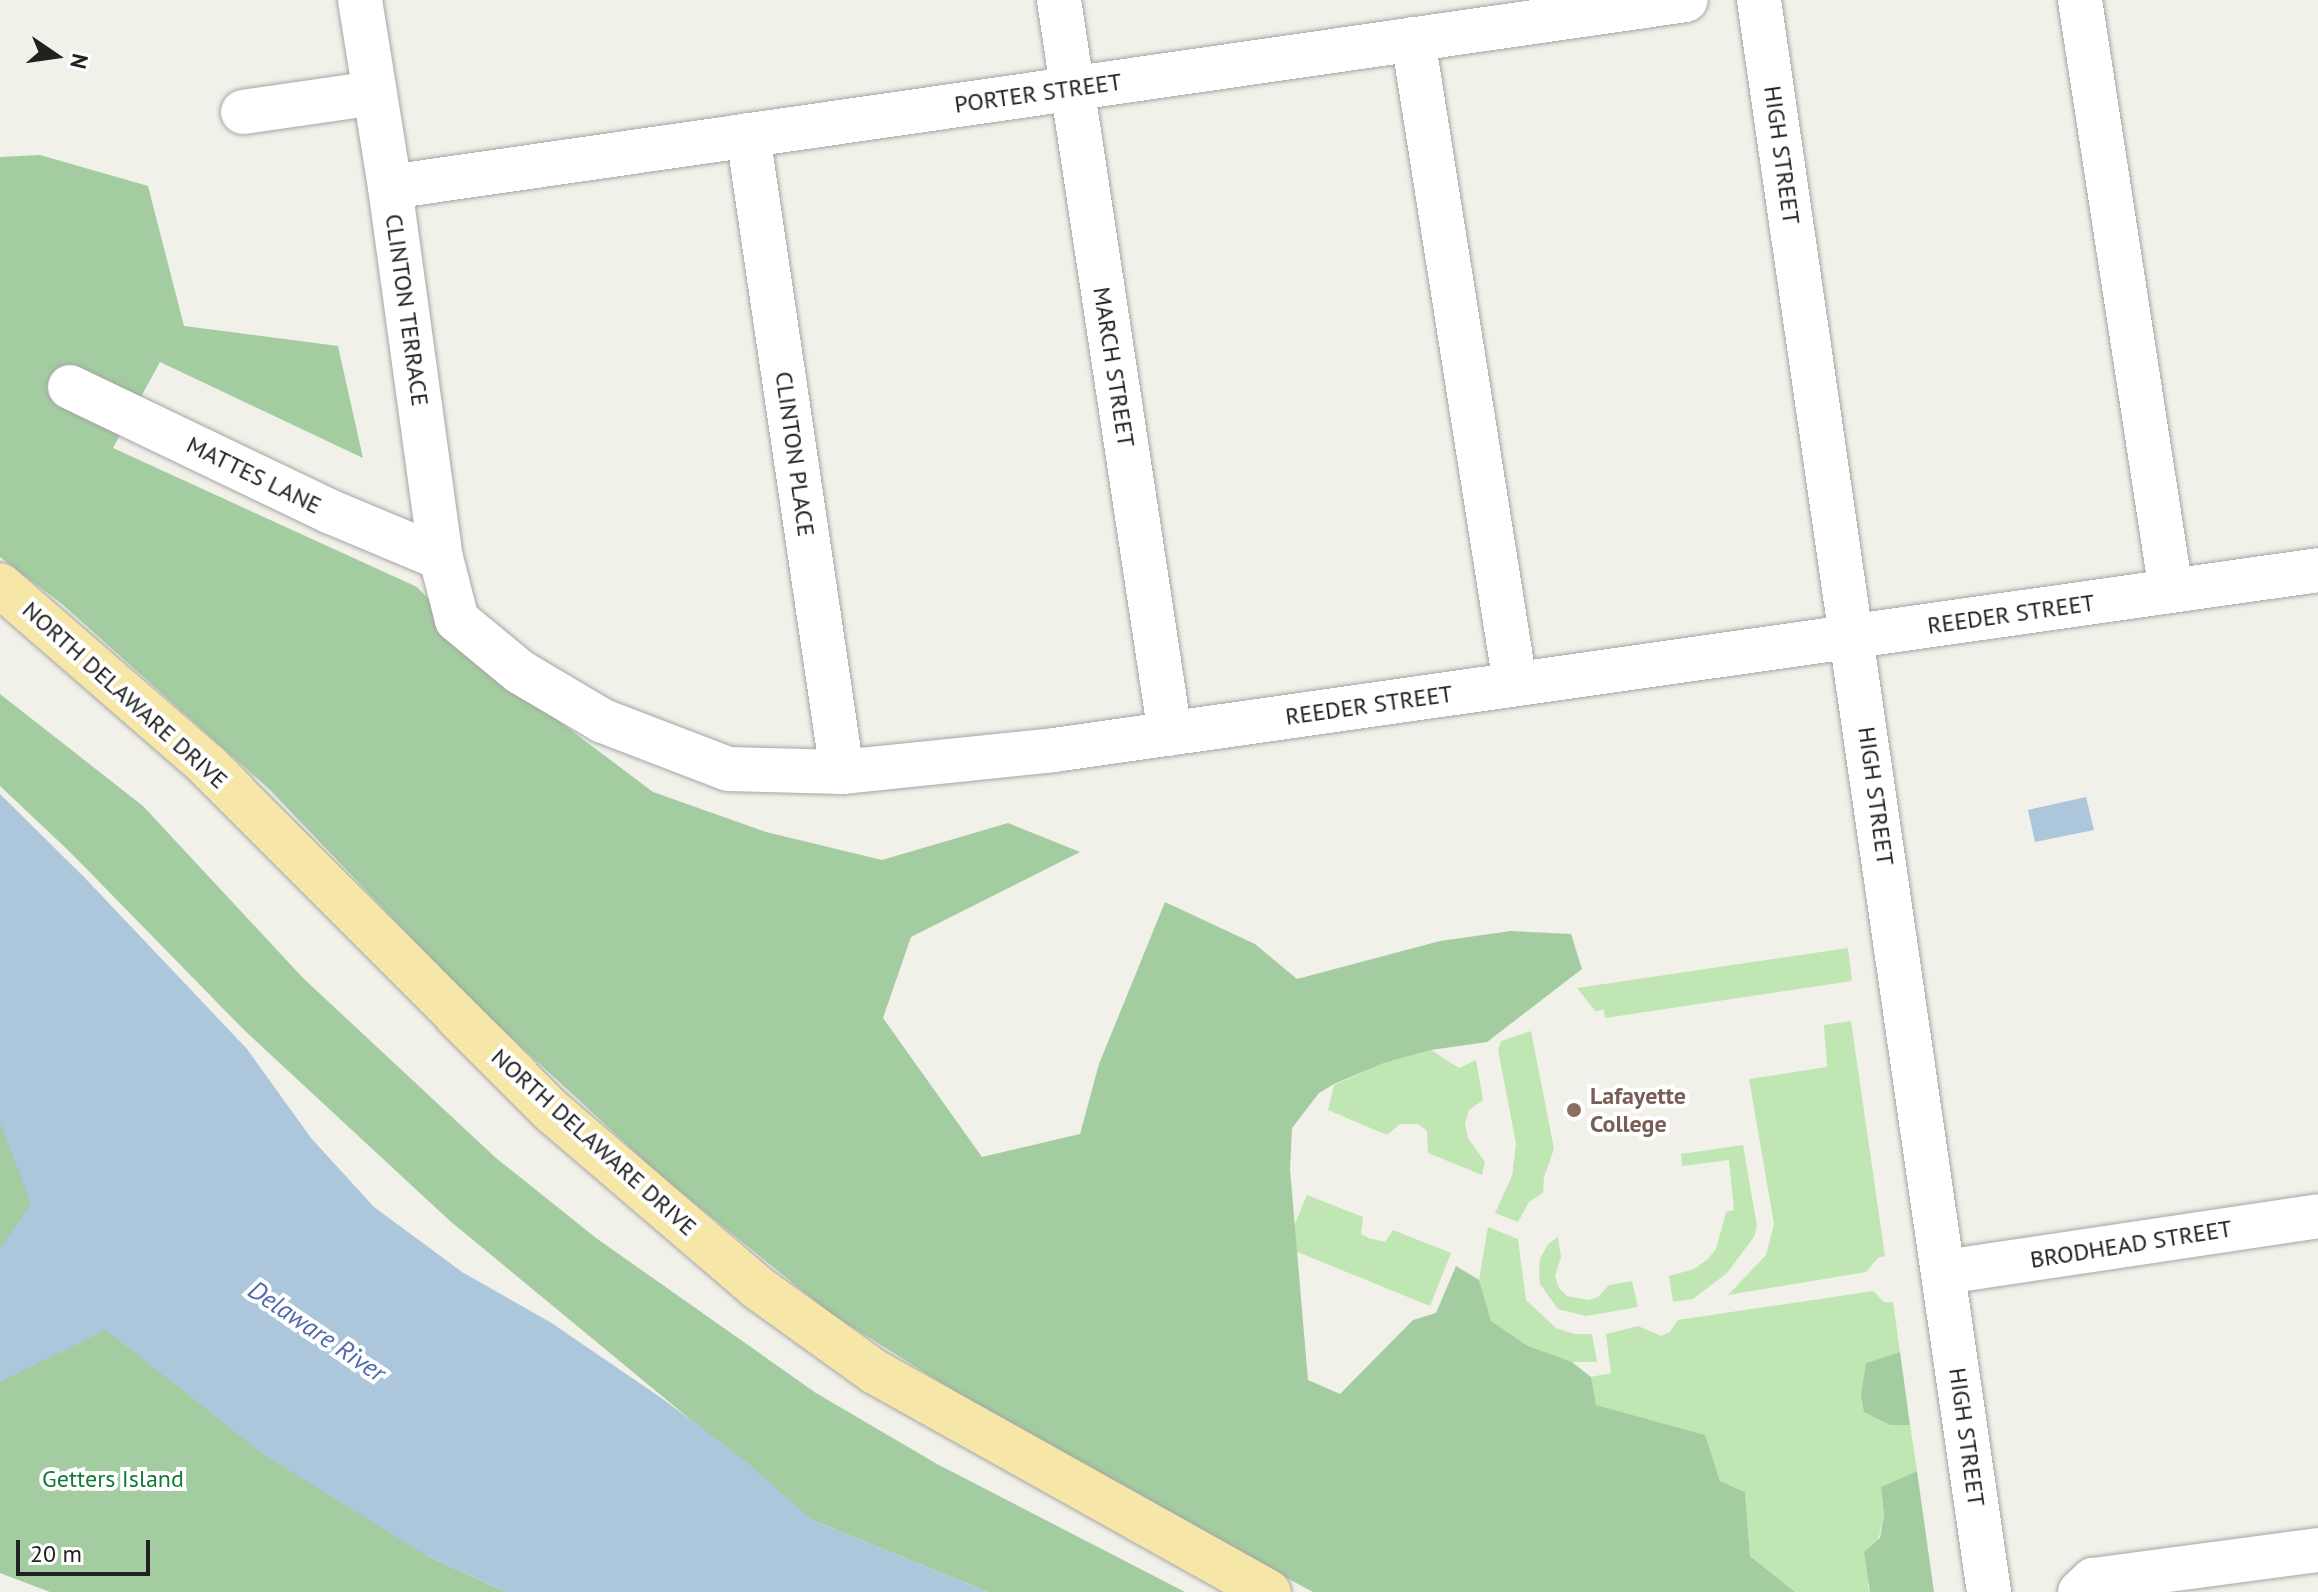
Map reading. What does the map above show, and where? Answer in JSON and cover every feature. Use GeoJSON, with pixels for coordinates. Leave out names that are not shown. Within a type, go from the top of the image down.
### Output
{"type":"FeatureCollection","features":[{"type":"Feature","properties":{"kind":"main road","name":"NORTH DELAWARE DRIVE"},"geometry":{"type":"LineString","coordinates":[[0,585],[207,765],[554,1113],[758,1288],[875,1372],[1269,1592]]}},
{"type":"Feature","properties":{"kind":"street","name":"CLINTON TERRACE"},"geometry":{"type":"LineString","coordinates":[[360,0],[390,187],[441,558],[457,620]]}},
{"type":"Feature","properties":{"kind":"street","name":"MARCH STREET"},"geometry":{"type":"LineString","coordinates":[[1059,0],[1170,734]]}},
{"type":"Feature","properties":{"kind":"street","name":"PORTER STREET"},"geometry":{"type":"LineString","coordinates":[[390,187],[1686,0]]}},
{"type":"Feature","properties":{"kind":"street","name":"HIGH STREET"},"geometry":{"type":"LineString","coordinates":[[1759,0],[1989,1592]]}},
{"type":"Feature","properties":{"kind":"street"},"geometry":{"type":"LineString","coordinates":[[2080,0],[2171,591]]}},
{"type":"Feature","properties":{"kind":"street"},"geometry":{"type":"LineString","coordinates":[[1413,39],[1515,684]]}},
{"type":"Feature","properties":{"kind":"street"},"geometry":{"type":"LineString","coordinates":[[243,112],[375,93]]}},
{"type":"Feature","properties":{"kind":"street","name":"CLINTON PLACE"},"geometry":{"type":"LineString","coordinates":[[748,135],[842,772]]}},
{"type":"Feature","properties":{"kind":"street","name":"MATTES LANE"},"geometry":{"type":"LineString","coordinates":[[70,387],[331,512],[441,558]]}},
{"type":"Feature","properties":{"kind":"street","name":"REEDER STREET"},"geometry":{"type":"LineString","coordinates":[[457,620],[520,672],[603,721],[728,769],[842,772],[1170,734],[2318,570]]}},
{"type":"Feature","properties":{"kind":"street","name":"BRODHEAD STREET"},"geometry":{"type":"LineString","coordinates":[[1945,1272],[2318,1216]]}},
{"type":"Feature","properties":{"kind":"street"},"geometry":{"type":"LineString","coordinates":[[2080,1592],[2093,1580],[2318,1550]]}},
{"type":"Feature","properties":{"kind":"green space"},"geometry":{"type":"Polygon","coordinates":[[[40,155],[148,186],[184,326],[338,346],[363,458],[160,362],[113,448],[417,587],[515,688],[653,792],[766,832],[882,860],[1008,823],[1080,852],[911,937],[883,1018],[982,1157],[1080,1134],[1099,1064],[1165,902],[1255,944],[1297,979],[1440,941],[1511,931],[1571,934],[1582,969],[1487,1042],[1431,1050],[1384,1063],[1334,1084],[1319,1093],[1292,1128],[1290,1169],[1308,1380],[1340,1394],[1413,1320],[1436,1313],[1456,1266],[1479,1280],[1491,1321],[1528,1346],[1572,1362],[1591,1377],[1596,1405],[1705,1435],[1720,1481],[1745,1492],[1750,1556],[1795,1592],[1313,1592],[1050,1451],[830,1313],[661,1176],[476,1005],[269,789],[62,604],[0,557],[0,157],[40,155]]]}},
{"type":"Feature","properties":{"kind":"green space"},"geometry":{"type":"Polygon","coordinates":[[[0,694],[143,806],[303,978],[496,1158],[596,1238],[816,1393],[937,1464],[1185,1592],[988,1592],[812,1520],[450,1221],[243,1029],[70,852],[0,786],[0,694]]]}},
{"type":"Feature","properties":{"kind":"green space"},"geometry":{"type":"Polygon","coordinates":[[[1848,948],[1852,981],[1605,1018],[1604,1010],[1595,1011],[1577,988],[1848,948]]]}},
{"type":"Feature","properties":{"kind":"green space","name":"Getters Island"},"geometry":{"type":"Polygon","coordinates":[[[0,1017],[427,1556],[506,1592],[50,1592],[0,1573],[0,1017]]]}},
{"type":"Feature","properties":{"kind":"green space"},"geometry":{"type":"Polygon","coordinates":[[[1851,1021],[1885,1256],[1878,1258],[1866,1272],[1728,1295],[1766,1255],[1774,1224],[1749,1079],[1827,1067],[1824,1025],[1851,1021]]]}},
{"type":"Feature","properties":{"kind":"green space"},"geometry":{"type":"Polygon","coordinates":[[[1531,1031],[1554,1149],[1544,1177],[1543,1193],[1529,1202],[1518,1222],[1495,1213],[1512,1176],[1516,1144],[1498,1050],[1501,1041],[1531,1031]]]}},
{"type":"Feature","properties":{"kind":"green space"},"geometry":{"type":"Polygon","coordinates":[[[1431,1050],[1459,1068],[1476,1060],[1483,1100],[1469,1110],[1465,1124],[1468,1138],[1485,1162],[1482,1175],[1428,1153],[1427,1131],[1418,1124],[1400,1124],[1387,1135],[1328,1110],[1334,1085],[1384,1063],[1431,1050]]]}},
{"type":"Feature","properties":{"kind":"green space"},"geometry":{"type":"Polygon","coordinates":[[[1743,1145],[1757,1226],[1754,1237],[1727,1273],[1693,1299],[1673,1302],[1669,1276],[1694,1269],[1708,1259],[1716,1249],[1726,1212],[1734,1210],[1729,1160],[1682,1166],[1681,1154],[1743,1145]]]}},
{"type":"Feature","properties":{"kind":"green space"},"geometry":{"type":"Polygon","coordinates":[[[1307,1195],[1363,1217],[1361,1234],[1369,1238],[1385,1242],[1393,1230],[1451,1253],[1430,1306],[1285,1247],[1307,1195]]]}},
{"type":"Feature","properties":{"kind":"green space"},"geometry":{"type":"Polygon","coordinates":[[[1488,1227],[1518,1239],[1526,1300],[1556,1328],[1575,1334],[1592,1334],[1597,1362],[1572,1362],[1551,1356],[1528,1346],[1490,1321],[1479,1280],[1488,1227]]]}},
{"type":"Feature","properties":{"kind":"green space"},"geometry":{"type":"Polygon","coordinates":[[[1558,1237],[1561,1257],[1555,1276],[1559,1288],[1567,1296],[1589,1300],[1598,1297],[1609,1285],[1632,1281],[1638,1307],[1586,1316],[1558,1309],[1540,1284],[1539,1271],[1540,1259],[1548,1244],[1558,1237]]]}},
{"type":"Feature","properties":{"kind":"green space"},"geometry":{"type":"Polygon","coordinates":[[[1873,1291],[1884,1302],[1893,1302],[1900,1352],[1866,1363],[1890,1425],[1910,1425],[1917,1471],[1881,1487],[1884,1515],[1868,1585],[1870,1592],[1795,1592],[1750,1556],[1745,1492],[1720,1481],[1704,1435],[1595,1405],[1591,1377],[1611,1373],[1606,1334],[1638,1326],[1661,1336],[1670,1332],[1678,1320],[1873,1291]]]}},
{"type":"Feature","properties":{"kind":"green space"},"geometry":{"type":"Polygon","coordinates":[[[1900,1352],[1910,1425],[1890,1425],[1864,1412],[1861,1395],[1866,1363],[1900,1352]]]}},
{"type":"Feature","properties":{"kind":"green space"},"geometry":{"type":"Polygon","coordinates":[[[1917,1471],[1934,1592],[1870,1592],[1864,1552],[1880,1538],[1884,1515],[1881,1487],[1917,1471]]]}},
{"type":"Feature","properties":{"kind":"water","name":"Delaware River"},"geometry":{"type":"Polygon","coordinates":[[[0,794],[85,878],[247,1049],[311,1138],[374,1207],[462,1272],[550,1322],[660,1397],[742,1458],[812,1520],[988,1592],[506,1592],[427,1556],[263,1454],[106,1330],[0,1382],[0,1249],[31,1203],[0,1122],[0,794]]]}},
{"type":"Feature","properties":{"kind":"water"},"geometry":{"type":"Polygon","coordinates":[[[2086,797],[2094,830],[2035,842],[2028,810],[2086,797]]]}},
{"type":"Feature","properties":{"kind":"place","name":"Lafayette College"},"geometry":{"type":"Point","coordinates":[1574,1110]}}]}
